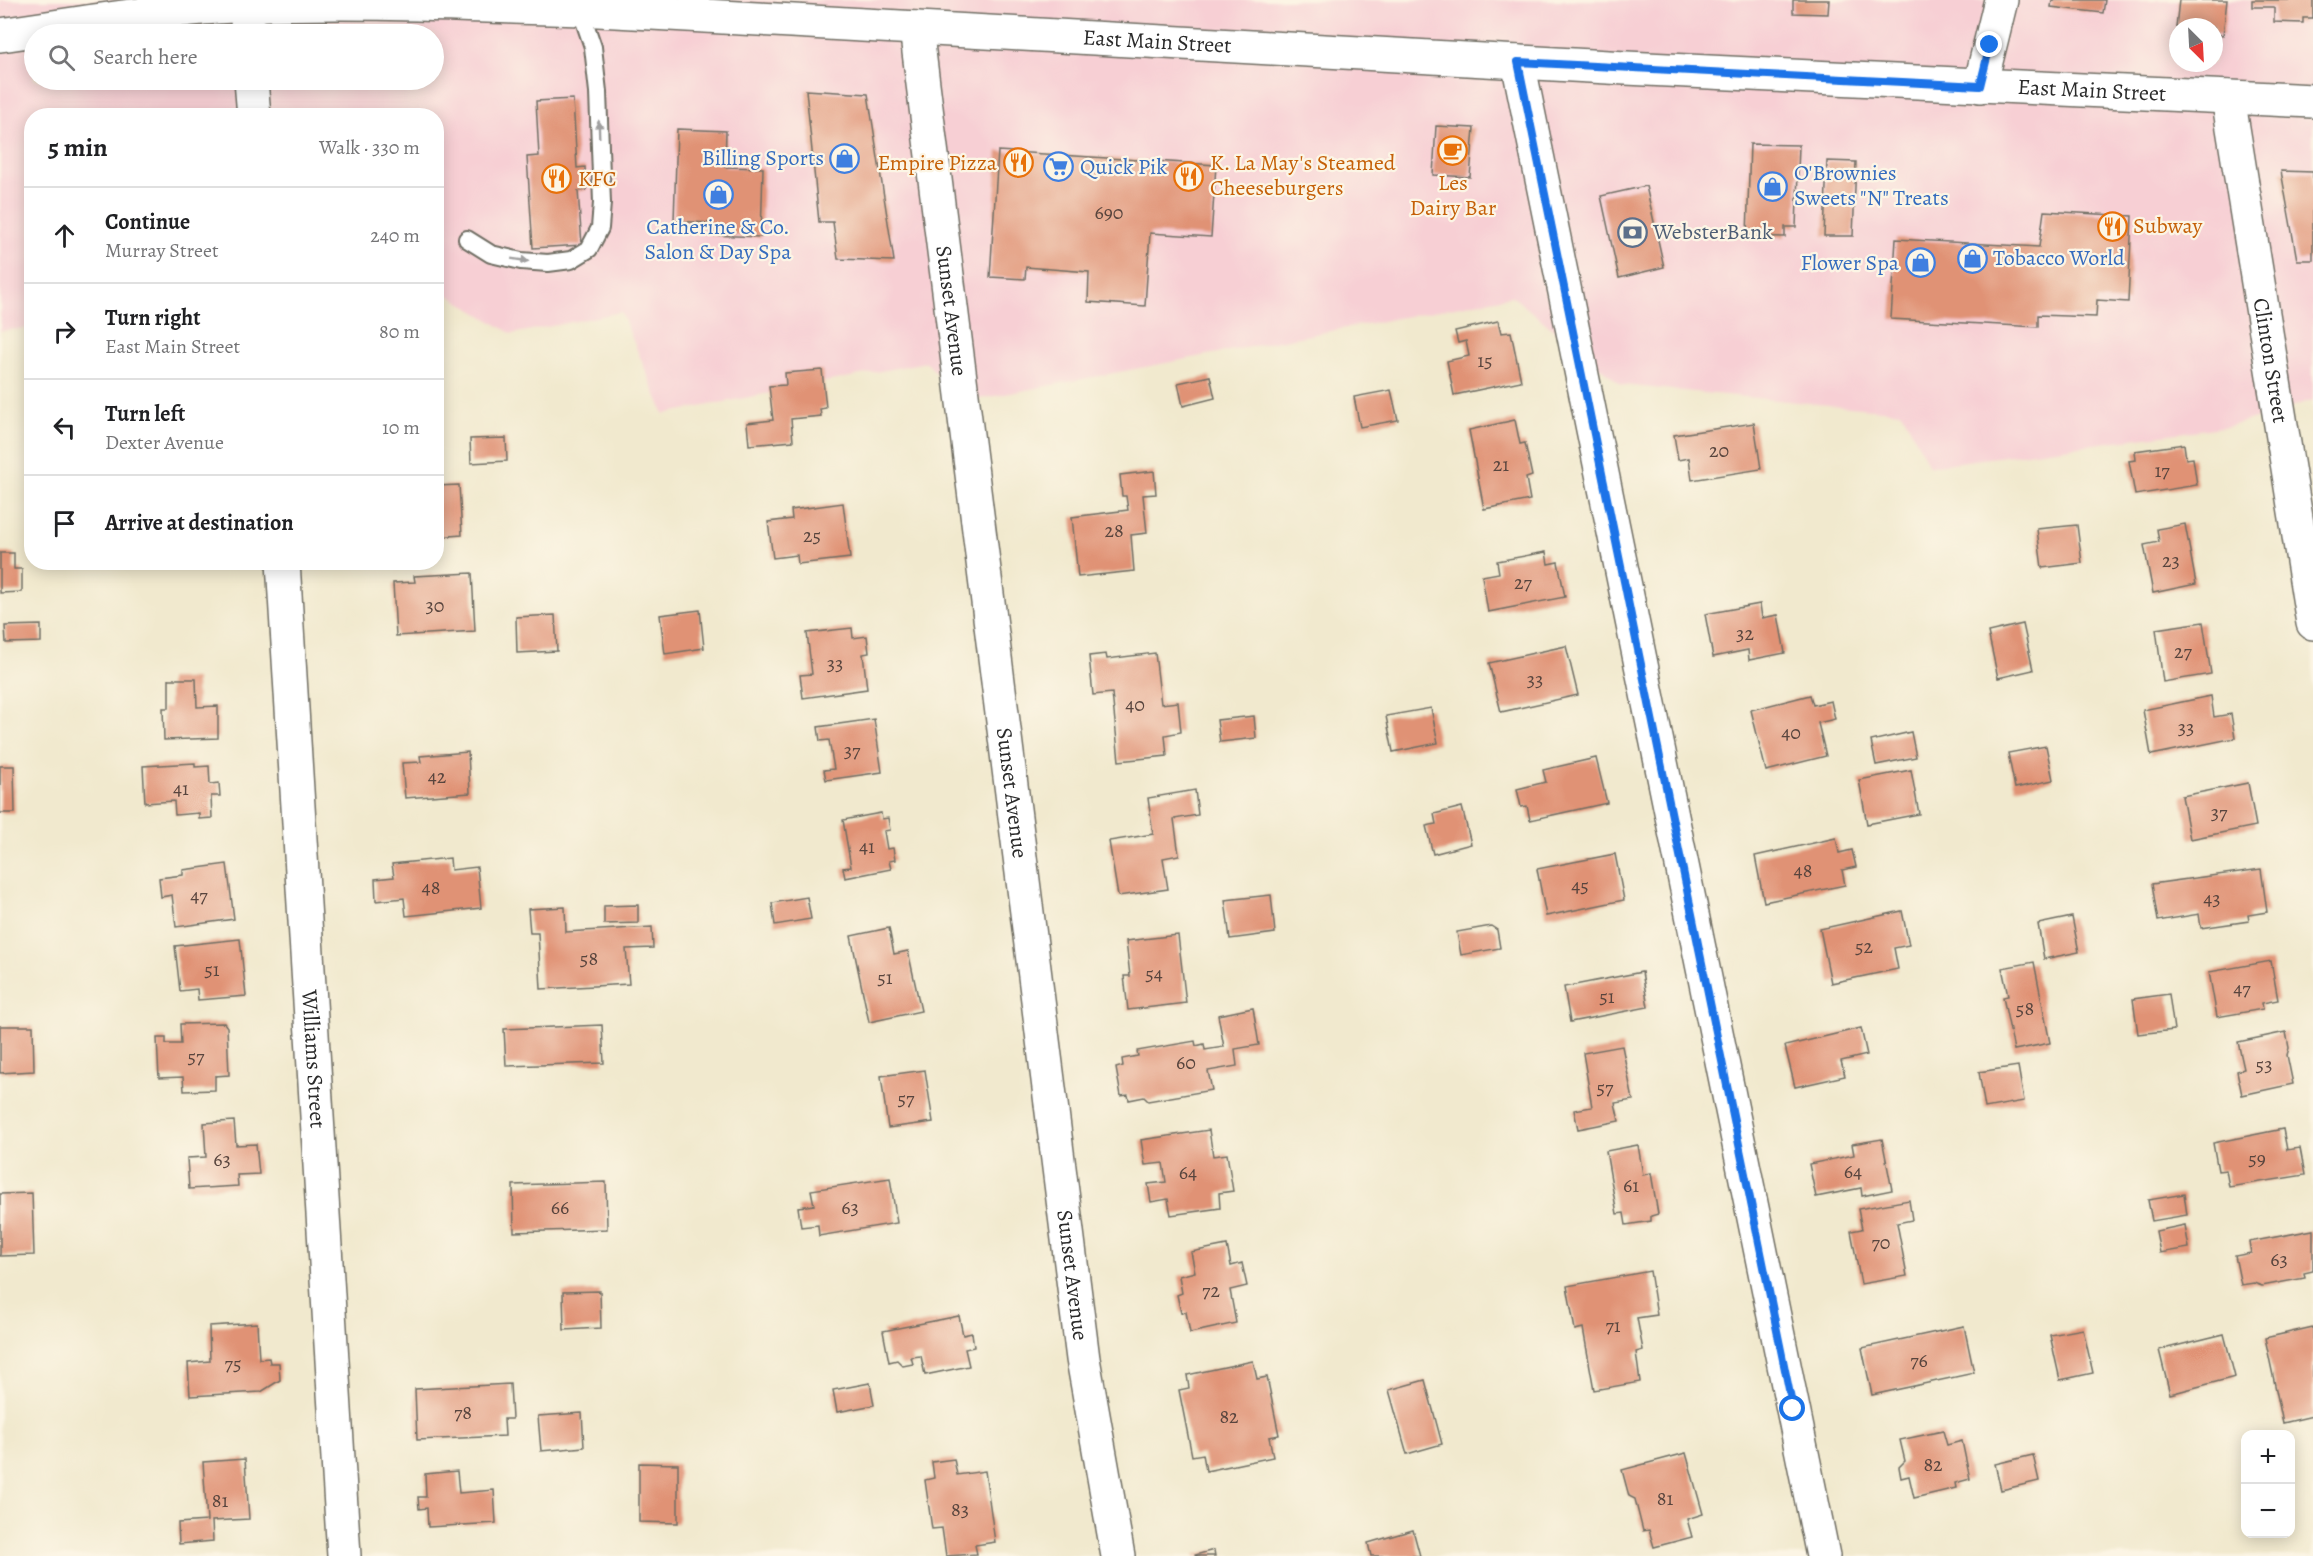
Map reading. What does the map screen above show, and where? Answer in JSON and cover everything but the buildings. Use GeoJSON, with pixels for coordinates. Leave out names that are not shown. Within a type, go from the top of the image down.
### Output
{"type":"FeatureCollection","features":[{"type":"Feature","properties":{"kind":"street"},"geometry":{"type":"LineString","coordinates":[[1980,86],[2001,0]]}},
{"type":"Feature","properties":{"kind":"street","name":"East Main Street"},"geometry":{"type":"LineString","coordinates":[[73,24],[126,16],[247,20],[353,3],[580,9],[1518,62],[2313,101]]}},
{"type":"Feature","properties":{"kind":"street","name":"Sunset Avenue"},"geometry":{"type":"LineString","coordinates":[[916,28],[1083,1359],[1118,1556]]}},
{"type":"Feature","properties":{"kind":"street","name":"East Main Street"},"geometry":{"type":"LineString","coordinates":[[0,35],[24,31]]}},
{"type":"Feature","properties":{"kind":"street"},"geometry":{"type":"LineString","coordinates":[[1518,62],[1823,1556]]}},
{"type":"Feature","properties":{"kind":"street"},"geometry":{"type":"LineString","coordinates":[[252,90],[253,108]]}},
{"type":"Feature","properties":{"kind":"street","name":"Clinton Street"},"geometry":{"type":"LineString","coordinates":[[2229,97],[2313,623]]}},
{"type":"Feature","properties":{"kind":"street","name":"Williams Street"},"geometry":{"type":"LineString","coordinates":[[283,570],[344,1556]]}},
{"type":"Feature","properties":{"kind":"lane"},"geometry":{"type":"LineString","coordinates":[[467,239],[491,254],[521,261],[548,263],[571,260],[589,249],[600,228],[602,203],[593,47],[580,9]]}},
{"type":"Feature","properties":{"kind":"shaded area"},"geometry":{"type":"Polygon","coordinates":[[[0,0],[2313,0],[2313,400],[2230,426],[1929,466],[1902,412],[1622,385],[1512,296],[964,402],[926,362],[664,414],[621,312],[512,334],[444,292],[444,108],[24,108],[24,329],[0,331],[0,0]]]}},
{"type":"Feature","properties":{"kind":"place","name":"Les Dairy Bar"},"geometry":{"type":"Point","coordinates":[1453,151]}},
{"type":"Feature","properties":{"kind":"place","name":"Billing Sports"},"geometry":{"type":"Point","coordinates":[845,158]}},
{"type":"Feature","properties":{"kind":"place","name":"Empire Pizza"},"geometry":{"type":"Point","coordinates":[1018,163]}},
{"type":"Feature","properties":{"kind":"place","name":"Quick Pik"},"geometry":{"type":"Point","coordinates":[1059,167]}},
{"type":"Feature","properties":{"kind":"place","name":"K. La May's Steamed Cheeseburgers"},"geometry":{"type":"Point","coordinates":[1189,176]}},
{"type":"Feature","properties":{"kind":"place","name":"KFC"},"geometry":{"type":"Point","coordinates":[557,179]}},
{"type":"Feature","properties":{"kind":"place","name":"O'Brownies Sweets \"N\" Treats"},"geometry":{"type":"Point","coordinates":[1773,186]}},
{"type":"Feature","properties":{"kind":"place","name":"Catherine & Co. Salon & Day Spa"},"geometry":{"type":"Point","coordinates":[718,195]}},
{"type":"Feature","properties":{"kind":"place","name":"Subway"},"geometry":{"type":"Point","coordinates":[2112,226]}},
{"type":"Feature","properties":{"kind":"place","name":"WebsterBank"},"geometry":{"type":"Point","coordinates":[1632,232]}},
{"type":"Feature","properties":{"kind":"place","name":"Tobacco World"},"geometry":{"type":"Point","coordinates":[1972,258]}},
{"type":"Feature","properties":{"kind":"place","name":"Flower Spa"},"geometry":{"type":"Point","coordinates":[1920,263]}},
{"type":"Feature","properties":{"kind":"route"},"geometry":{"type":"LineString","coordinates":[[1793,1409],[1518,62],[1980,86],[1990,45]]}}]}
